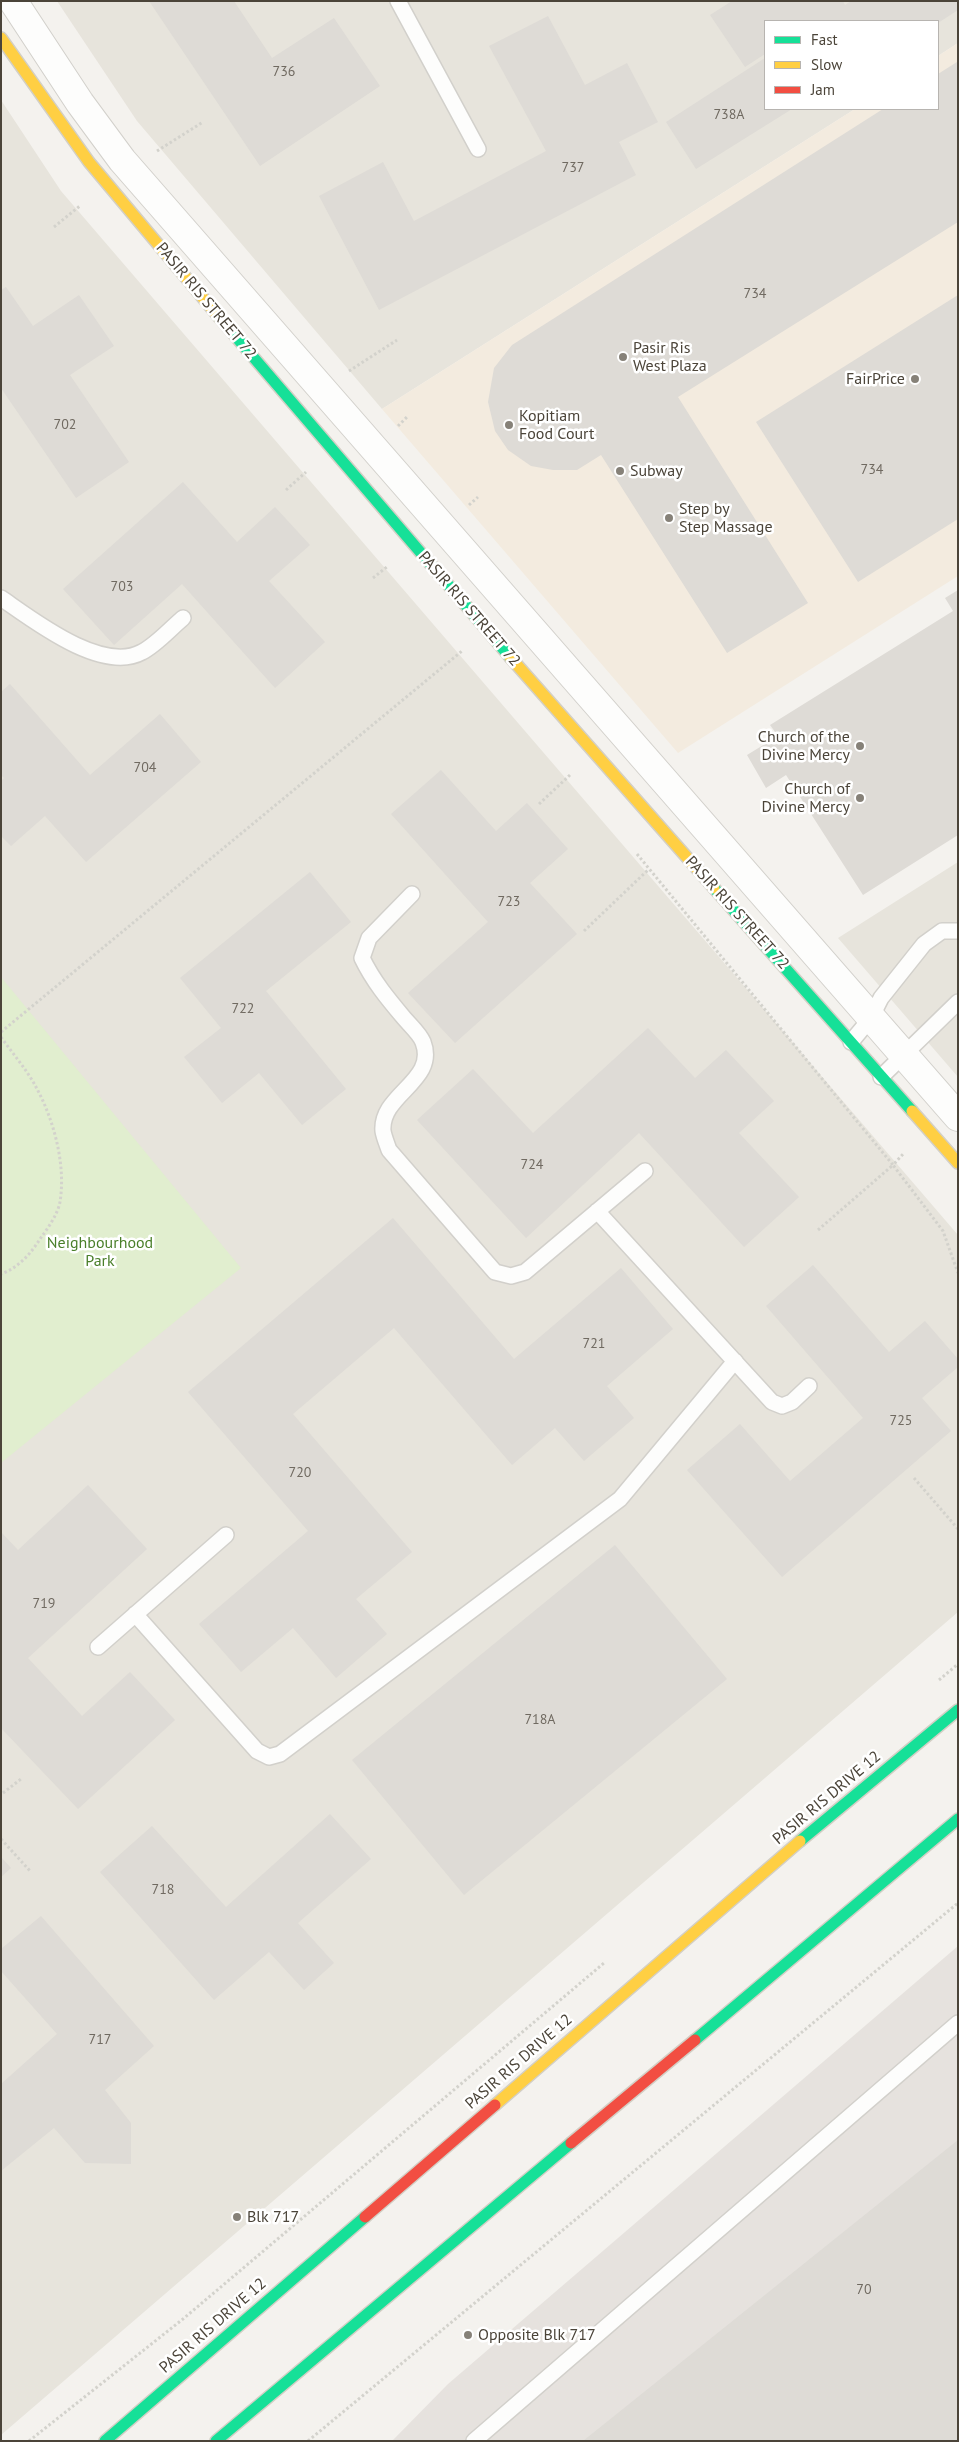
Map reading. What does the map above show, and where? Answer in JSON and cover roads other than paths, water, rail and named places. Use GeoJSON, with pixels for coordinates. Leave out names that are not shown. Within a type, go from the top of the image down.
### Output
{"type":"FeatureCollection","features":[{"type":"Feature","properties":{"kind":"main road","name":"PASIR RIS STREET 72"},"geometry":{"type":"LineString","coordinates":[[1,38],[89,162],[326,443],[486,630],[958,1163]]}},
{"type":"Feature","properties":{"kind":"main road","name":"PASIR RIS DRIVE 12"},"geometry":{"type":"LineString","coordinates":[[105,2441],[862,1787],[958,1710]]}},
{"type":"Feature","properties":{"kind":"main road"},"geometry":{"type":"LineString","coordinates":[[216,2441],[958,1819]]}},
{"type":"Feature","properties":{"kind":"street","name":"PASIR RIS STREET 72"},"geometry":{"type":"LineString","coordinates":[[13,1],[80,103],[122,160],[958,1117]]}},
{"type":"Feature","properties":{"kind":"lane"},"geometry":{"type":"LineString","coordinates":[[398,1],[478,149]]}},
{"type":"Feature","properties":{"kind":"lane"},"geometry":{"type":"LineString","coordinates":[[1,598],[34,621],[82,648],[103,657],[124,657],[141,653],[183,618]]}},
{"type":"Feature","properties":{"kind":"lane"},"geometry":{"type":"LineString","coordinates":[[412,894],[369,938],[362,958],[373,980],[423,1041],[426,1060],[419,1076],[396,1098],[385,1114],[383,1132],[389,1150],[495,1272],[511,1276],[525,1272],[645,1171]]}},
{"type":"Feature","properties":{"kind":"lane"},"geometry":{"type":"LineString","coordinates":[[851,1042],[871,1018],[881,998],[924,944],[942,931],[958,931]]}},
{"type":"Feature","properties":{"kind":"lane"},"geometry":{"type":"LineString","coordinates":[[881,1076],[958,1002]]}},
{"type":"Feature","properties":{"kind":"lane"},"geometry":{"type":"LineString","coordinates":[[597,1211],[772,1402],[782,1406],[792,1402],[809,1386]]}},
{"type":"Feature","properties":{"kind":"lane"},"geometry":{"type":"LineString","coordinates":[[135,1614],[257,1751],[268,1757],[280,1754],[620,1499],[735,1361]]}},
{"type":"Feature","properties":{"kind":"lane"},"geometry":{"type":"LineString","coordinates":[[98,1647],[226,1535]]}},
{"type":"Feature","properties":{"kind":"lane"},"geometry":{"type":"LineString","coordinates":[[474,2441],[958,2023]]}},
{"type":"Feature","properties":{"kind":"place","name":"Pasir Ris West Plaza"},"geometry":{"type":"Point","coordinates":[623,357]}},
{"type":"Feature","properties":{"kind":"place","name":"FairPrice"},"geometry":{"type":"Point","coordinates":[915,379]}},
{"type":"Feature","properties":{"kind":"place","name":"Kopitiam Food Court"},"geometry":{"type":"Point","coordinates":[509,425]}},
{"type":"Feature","properties":{"kind":"place","name":"Subway"},"geometry":{"type":"Point","coordinates":[620,471]}},
{"type":"Feature","properties":{"kind":"place","name":"Step by Step Massage"},"geometry":{"type":"Point","coordinates":[669,518]}},
{"type":"Feature","properties":{"kind":"place","name":"Church of the Divine Mercy"},"geometry":{"type":"Point","coordinates":[860,746]}},
{"type":"Feature","properties":{"kind":"place","name":"Church of Divine Mercy"},"geometry":{"type":"Point","coordinates":[860,798]}},
{"type":"Feature","properties":{"kind":"place","name":"Blk 717"},"geometry":{"type":"Point","coordinates":[237,2217]}},
{"type":"Feature","properties":{"kind":"place","name":"Opposite Blk 717"},"geometry":{"type":"Point","coordinates":[468,2335]}},
{"type":"Feature","properties":{"kind":"park label","name":"Neighbourhood Park"},"geometry":{"type":"Point","coordinates":[100,1252]}}]}
